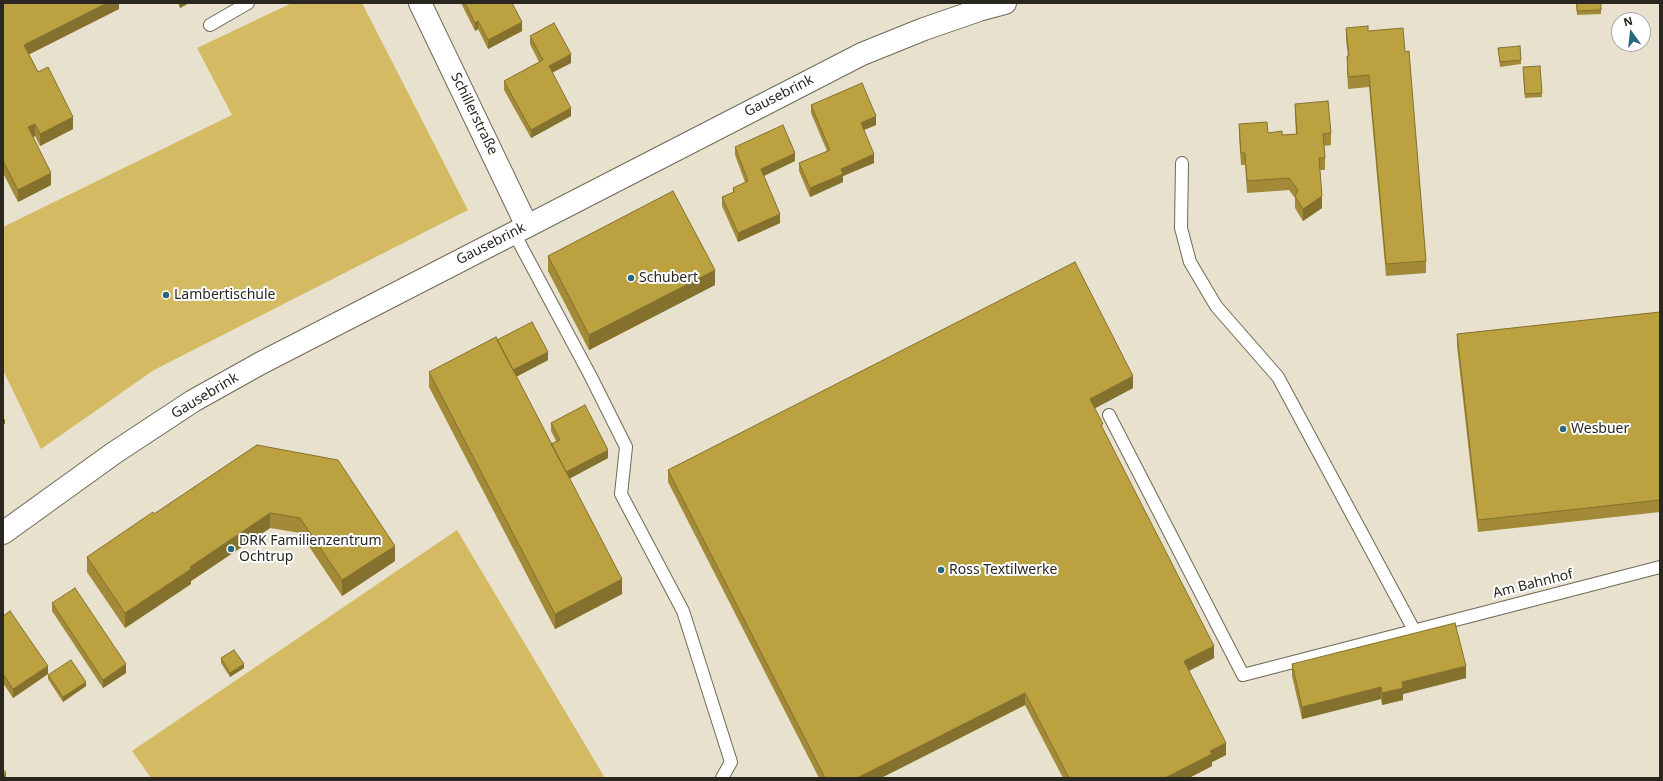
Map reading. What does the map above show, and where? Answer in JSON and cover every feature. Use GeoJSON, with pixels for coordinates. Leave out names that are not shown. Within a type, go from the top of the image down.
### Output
{"type":"FeatureCollection","features":[{"type":"Feature","properties":{"kind":"main road","name":"Schillerstraße"},"geometry":{"type":"LineString","coordinates":[[420,3],[520,229]]}},
{"type":"Feature","properties":{"kind":"main road","name":"Gausebrink"},"geometry":{"type":"LineString","coordinates":[[3,533],[114,453],[193,401],[261,363],[862,54],[924,29],[979,10],[1005,3]]}},
{"type":"Feature","properties":{"kind":"lane"},"geometry":{"type":"LineString","coordinates":[[210,25],[248,3]]}},
{"type":"Feature","properties":{"kind":"lane"},"geometry":{"type":"LineString","coordinates":[[1182,163],[1181,228],[1190,262],[1216,306],[1278,377],[1414,630]]}},
{"type":"Feature","properties":{"kind":"lane"},"geometry":{"type":"LineString","coordinates":[[520,229],[626,447],[621,494],[683,610],[731,762],[722,778]]}},
{"type":"Feature","properties":{"kind":"lane","name":"Am Bahnhof"},"geometry":{"type":"LineString","coordinates":[[1109,415],[1243,675],[1660,567]]}},
{"type":"Feature","properties":{"kind":"shaded area","name":"Lambertischule"},"geometry":{"type":"Polygon","coordinates":[[[292,3],[362,3],[468,210],[154,370],[41,449],[3,370],[3,227],[232,115],[197,48],[292,3]]]}},
{"type":"Feature","properties":{"kind":"shaded area"},"geometry":{"type":"Polygon","coordinates":[[[457,530],[605,778],[151,778],[132,751],[457,530]]]}},
{"type":"Feature","properties":{"kind":"building"},"geometry":{"type":"Polygon","coordinates":[[[3,3],[107,3],[24,45],[38,72],[48,67],[73,117],[40,134],[35,124],[28,127],[51,173],[18,190],[3,161],[3,3]]]}},
{"type":"Feature","properties":{"kind":"building"},"geometry":{"type":"Polygon","coordinates":[[[465,3],[512,3],[522,22],[488,40],[478,21],[475,23],[465,3]]]}},
{"type":"Feature","properties":{"kind":"building"},"geometry":{"type":"Polygon","coordinates":[[[1577,3],[1601,3],[1601,10],[1577,11],[1577,3]]]}},
{"type":"Feature","properties":{"kind":"building"},"geometry":{"type":"Polygon","coordinates":[[[554,23],[571,54],[549,66],[571,108],[531,130],[504,81],[543,60],[530,36],[554,23]]]}},
{"type":"Feature","properties":{"kind":"building"},"geometry":{"type":"Polygon","coordinates":[[[1368,26],[1368,31],[1403,28],[1405,52],[1409,51],[1426,261],[1386,264],[1369,75],[1348,77],[1347,56],[1349,56],[1346,28],[1368,26]]]}},
{"type":"Feature","properties":{"kind":"building"},"geometry":{"type":"Polygon","coordinates":[[[1520,46],[1521,60],[1500,62],[1498,48],[1520,46]]]}},
{"type":"Feature","properties":{"kind":"building"},"geometry":{"type":"Polygon","coordinates":[[[1540,66],[1542,93],[1525,94],[1523,67],[1540,66]]]}},
{"type":"Feature","properties":{"kind":"building"},"geometry":{"type":"Polygon","coordinates":[[[862,83],[876,116],[861,123],[874,154],[841,169],[843,174],[810,188],[799,163],[830,150],[811,105],[862,83]]]}},
{"type":"Feature","properties":{"kind":"building"},"geometry":{"type":"Polygon","coordinates":[[[1328,101],[1331,133],[1323,134],[1325,158],[1319,158],[1322,196],[1303,209],[1295,196],[1298,190],[1289,178],[1247,181],[1245,153],[1241,153],[1239,124],[1267,122],[1268,133],[1282,131],[1282,135],[1297,134],[1295,104],[1328,101]]]}},
{"type":"Feature","properties":{"kind":"building"},"geometry":{"type":"Polygon","coordinates":[[[783,125],[795,153],[761,169],[780,214],[738,233],[722,197],[734,192],[733,188],[748,181],[735,147],[783,125]]]}},
{"type":"Feature","properties":{"kind":"building","name":"Schubert"},"geometry":{"type":"Polygon","coordinates":[[[673,191],[715,270],[589,335],[548,256],[673,191]]]}},
{"type":"Feature","properties":{"kind":"building","name":"Ross Textilwerke"},"geometry":{"type":"Polygon","coordinates":[[[1075,262],[1133,376],[1090,399],[1103,424],[1101,425],[1214,646],[1184,661],[1226,743],[1210,751],[1212,754],[1165,778],[1069,778],[1025,693],[857,778],[825,778],[668,470],[1075,262]]]}},
{"type":"Feature","properties":{"kind":"building","name":"Wesbuer"},"geometry":{"type":"Polygon","coordinates":[[[1660,312],[1660,500],[1478,520],[1457,334],[1660,312]]]}},
{"type":"Feature","properties":{"kind":"building"},"geometry":{"type":"Polygon","coordinates":[[[532,322],[548,352],[513,370],[497,340],[532,322]]]}},
{"type":"Feature","properties":{"kind":"building"},"geometry":{"type":"Polygon","coordinates":[[[496,337],[622,579],[555,614],[429,372],[496,337]]]}},
{"type":"Feature","properties":{"kind":"building"},"geometry":{"type":"Polygon","coordinates":[[[585,405],[608,450],[566,472],[551,444],[560,440],[551,423],[585,405]]]}},
{"type":"Feature","properties":{"kind":"building"},"geometry":{"type":"Polygon","coordinates":[[[257,445],[338,460],[395,546],[342,580],[300,518],[270,513],[190,567],[191,569],[125,613],[87,557],[153,512],[154,514],[257,445]]]}},
{"type":"Feature","properties":{"kind":"building"},"geometry":{"type":"Polygon","coordinates":[[[75,588],[126,664],[103,680],[52,603],[75,588]]]}},
{"type":"Feature","properties":{"kind":"building"},"geometry":{"type":"Polygon","coordinates":[[[10,611],[48,666],[13,689],[3,674],[3,616],[10,611]]]}},
{"type":"Feature","properties":{"kind":"building"},"geometry":{"type":"Polygon","coordinates":[[[1455,623],[1466,666],[1402,682],[1403,688],[1382,693],[1381,687],[1302,707],[1292,664],[1455,623]]]}},
{"type":"Feature","properties":{"kind":"building"},"geometry":{"type":"Polygon","coordinates":[[[234,650],[244,664],[230,673],[221,658],[234,650]]]}},
{"type":"Feature","properties":{"kind":"building"},"geometry":{"type":"Polygon","coordinates":[[[71,660],[86,682],[63,697],[48,675],[71,660]]]}},
{"type":"Feature","properties":{"kind":"place","name":"Schubert"},"geometry":{"type":"Point","coordinates":[631,278]}},
{"type":"Feature","properties":{"kind":"place","name":"Lambertischule"},"geometry":{"type":"Point","coordinates":[166,295]}},
{"type":"Feature","properties":{"kind":"place","name":"Wesbuer"},"geometry":{"type":"Point","coordinates":[1563,429]}},
{"type":"Feature","properties":{"kind":"place","name":"DRK Familienzentrum Ochtrup"},"geometry":{"type":"Point","coordinates":[231,549]}},
{"type":"Feature","properties":{"kind":"place","name":"Ross Textilwerke"},"geometry":{"type":"Point","coordinates":[941,570]}}]}
